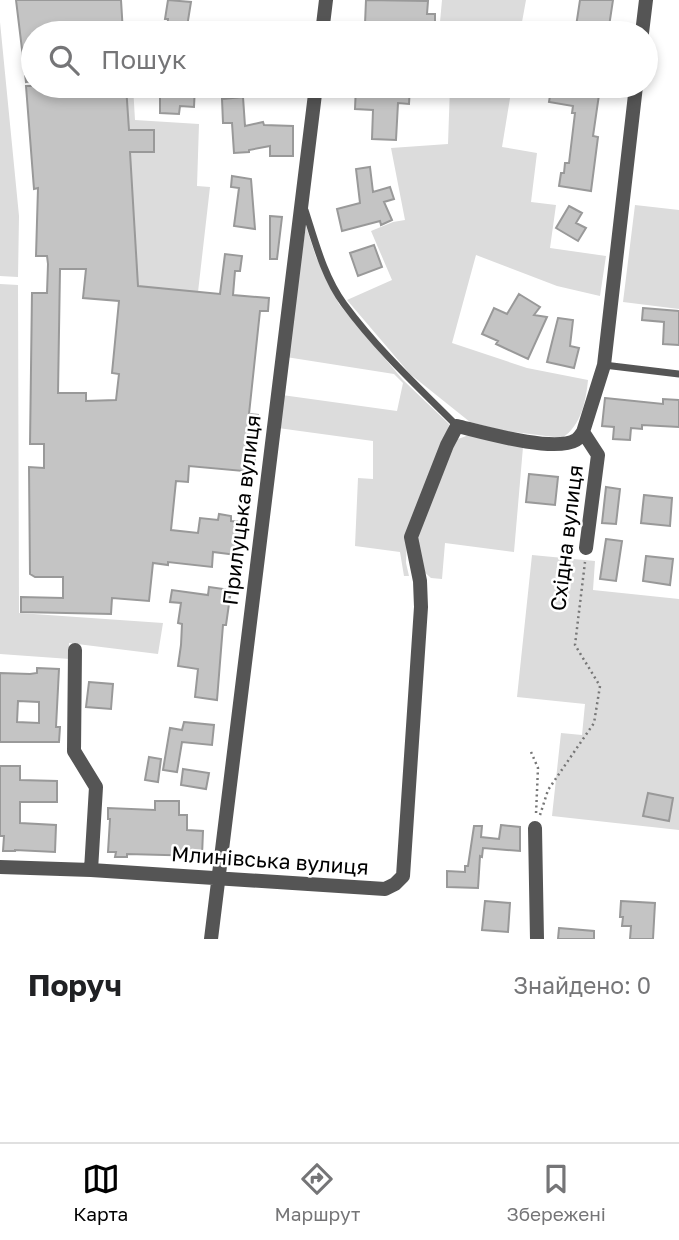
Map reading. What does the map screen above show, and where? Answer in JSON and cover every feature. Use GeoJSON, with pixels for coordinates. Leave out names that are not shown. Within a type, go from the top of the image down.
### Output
{"type":"FeatureCollection","features":[{"type":"Feature","properties":{"kind":"street"},"geometry":{"type":"LineString","coordinates":[[323,21],[326,0]]}},
{"type":"Feature","properties":{"kind":"street"},"geometry":{"type":"LineString","coordinates":[[643,21],[646,0]]}},
{"type":"Feature","properties":{"kind":"street","name":"Прилуцька вулиця"},"geometry":{"type":"LineString","coordinates":[[211,939],[315,98]]}},
{"type":"Feature","properties":{"kind":"street"},"geometry":{"type":"LineString","coordinates":[[457,426],[503,438],[551,445],[574,441],[583,432],[604,365],[635,98]]}},
{"type":"Feature","properties":{"kind":"street","name":"Млинівська вулиця"},"geometry":{"type":"LineString","coordinates":[[0,867],[91,870],[385,889],[395,884],[403,876],[421,607],[420,581],[411,537],[457,426]]}},
{"type":"Feature","properties":{"kind":"street","name":"Східна вулиця"},"geometry":{"type":"LineString","coordinates":[[583,432],[598,455],[586,548]]}},
{"type":"Feature","properties":{"kind":"street"},"geometry":{"type":"LineString","coordinates":[[75,650],[74,751],[96,787],[91,870]]}},
{"type":"Feature","properties":{"kind":"street"},"geometry":{"type":"LineString","coordinates":[[535,828],[537,939]]}},
{"type":"Feature","properties":{"kind":"lane"},"geometry":{"type":"LineString","coordinates":[[303,206],[320,256],[343,302],[406,377],[457,426]]}},
{"type":"Feature","properties":{"kind":"lane"},"geometry":{"type":"LineString","coordinates":[[604,365],[679,374]]}},
{"type":"Feature","properties":{"kind":"path","name":"Східна вулиця"},"geometry":{"type":"LineString","coordinates":[[535,828],[548,790],[594,723],[600,686],[575,645],[586,548]]}},
{"type":"Feature","properties":{"kind":"path"},"geometry":{"type":"LineString","coordinates":[[531,752],[538,768],[535,828]]}},
{"type":"Feature","properties":{"kind":"shaded area"},"geometry":{"type":"Polygon","coordinates":[[[442,0],[526,0],[522,21],[440,21],[442,0]]]}},
{"type":"Feature","properties":{"kind":"shaded area"},"geometry":{"type":"Polygon","coordinates":[[[0,22],[19,216],[18,277],[0,276],[0,22]]]}},
{"type":"Feature","properties":{"kind":"shaded area"},"geometry":{"type":"Polygon","coordinates":[[[127,98],[134,98],[135,120],[199,124],[197,186],[210,187],[198,292],[138,286],[127,98]]]}},
{"type":"Feature","properties":{"kind":"shaded area"},"geometry":{"type":"Polygon","coordinates":[[[450,98],[510,98],[502,147],[537,153],[531,202],[556,205],[550,248],[606,256],[600,296],[557,286],[476,255],[452,343],[527,368],[588,380],[578,420],[562,438],[505,431],[470,422],[410,374],[347,300],[392,280],[371,231],[405,220],[391,148],[448,144],[450,98]]]}},
{"type":"Feature","properties":{"kind":"shaded area"},"geometry":{"type":"Polygon","coordinates":[[[635,205],[679,210],[679,309],[623,302],[635,205]]]}},
{"type":"Feature","properties":{"kind":"shaded area"},"geometry":{"type":"Polygon","coordinates":[[[306,226],[316,257],[339,304],[403,380],[449,424],[448,433],[407,536],[406,563],[409,576],[404,576],[400,552],[355,546],[358,478],[373,479],[373,441],[278,428],[282,395],[397,411],[403,383],[394,374],[286,357],[306,226]]]}},
{"type":"Feature","properties":{"kind":"shaded area"},"geometry":{"type":"Polygon","coordinates":[[[0,284],[18,285],[19,613],[163,623],[158,654],[69,643],[70,659],[0,654],[0,284]]]}},
{"type":"Feature","properties":{"kind":"shaded area"},"geometry":{"type":"Polygon","coordinates":[[[469,435],[523,447],[514,552],[445,543],[442,579],[431,578],[423,571],[416,538],[451,446],[458,439],[469,435]]]}},
{"type":"Feature","properties":{"kind":"shaded area"},"geometry":{"type":"Polygon","coordinates":[[[532,555],[595,561],[593,590],[679,599],[679,830],[552,816],[561,733],[582,735],[585,704],[517,697],[532,555]]]}},
{"type":"Feature","properties":{"kind":"building"},"geometry":{"type":"Polygon","coordinates":[[[16,0],[121,0],[122,21],[21,21],[21,41],[16,0]]]}},
{"type":"Feature","properties":{"kind":"building"},"geometry":{"type":"Polygon","coordinates":[[[168,0],[191,2],[188,21],[165,19],[168,0]]]}},
{"type":"Feature","properties":{"kind":"building"},"geometry":{"type":"Polygon","coordinates":[[[366,0],[428,1],[427,14],[435,14],[435,21],[365,21],[366,0]]]}},
{"type":"Feature","properties":{"kind":"building"},"geometry":{"type":"Polygon","coordinates":[[[580,0],[613,0],[610,21],[577,21],[580,0]]]}},
{"type":"Feature","properties":{"kind":"building"},"geometry":{"type":"Polygon","coordinates":[[[27,98],[127,98],[129,130],[154,130],[154,152],[130,152],[138,286],[220,294],[225,254],[242,256],[240,271],[235,271],[233,295],[269,298],[268,311],[260,311],[249,414],[258,415],[254,472],[189,466],[188,482],[176,481],[171,530],[198,533],[200,518],[218,520],[219,514],[231,516],[231,521],[241,522],[236,555],[213,552],[212,567],[153,563],[149,601],[112,598],[111,614],[21,612],[21,597],[63,598],[63,577],[35,577],[30,574],[29,467],[44,468],[44,444],[30,444],[32,293],[47,293],[48,264],[47,256],[36,256],[38,188],[34,189],[27,98]],[[60,269],[58,393],[86,393],[86,401],[116,400],[119,374],[112,373],[119,301],[83,298],[86,269],[60,269]]]}},
{"type":"Feature","properties":{"kind":"building"},"geometry":{"type":"Polygon","coordinates":[[[160,98],[194,98],[194,107],[180,106],[179,114],[160,113],[160,98]]]}},
{"type":"Feature","properties":{"kind":"building"},"geometry":{"type":"Polygon","coordinates":[[[243,98],[245,126],[263,122],[264,125],[293,126],[293,156],[270,156],[270,146],[234,153],[232,123],[223,123],[222,99],[243,98]]]}},
{"type":"Feature","properties":{"kind":"building"},"geometry":{"type":"Polygon","coordinates":[[[355,98],[409,98],[409,104],[398,103],[396,140],[372,139],[373,110],[355,109],[355,98]]]}},
{"type":"Feature","properties":{"kind":"building"},"geometry":{"type":"Polygon","coordinates":[[[550,98],[599,98],[593,136],[598,137],[591,191],[559,186],[565,163],[569,163],[575,113],[572,113],[573,106],[549,102],[550,98]]]}},
{"type":"Feature","properties":{"kind":"building"},"geometry":{"type":"Polygon","coordinates":[[[370,167],[373,192],[390,187],[394,199],[384,202],[392,220],[381,225],[380,221],[342,231],[337,209],[360,203],[356,169],[370,167]]]}},
{"type":"Feature","properties":{"kind":"building"},"geometry":{"type":"Polygon","coordinates":[[[232,176],[251,179],[255,229],[234,226],[239,188],[231,187],[232,176]]]}},
{"type":"Feature","properties":{"kind":"building"},"geometry":{"type":"Polygon","coordinates":[[[569,206],[582,213],[576,223],[586,228],[578,241],[556,228],[569,206]]]}},
{"type":"Feature","properties":{"kind":"building"},"geometry":{"type":"Polygon","coordinates":[[[270,216],[282,217],[277,259],[270,259],[270,216]]]}},
{"type":"Feature","properties":{"kind":"building"},"geometry":{"type":"Polygon","coordinates":[[[374,245],[382,267],[358,276],[350,253],[374,245]]]}},
{"type":"Feature","properties":{"kind":"building"},"geometry":{"type":"Polygon","coordinates":[[[519,294],[540,307],[534,315],[547,317],[528,359],[496,344],[498,341],[482,334],[494,308],[507,314],[519,294]]]}},
{"type":"Feature","properties":{"kind":"building"},"geometry":{"type":"Polygon","coordinates":[[[643,308],[679,311],[679,345],[663,344],[664,322],[642,320],[643,308]]]}},
{"type":"Feature","properties":{"kind":"building"},"geometry":{"type":"Polygon","coordinates":[[[558,318],[573,320],[570,346],[579,348],[574,368],[547,362],[558,318]]]}},
{"type":"Feature","properties":{"kind":"building"},"geometry":{"type":"Polygon","coordinates":[[[605,398],[663,404],[663,399],[679,400],[679,427],[642,425],[642,429],[631,428],[630,440],[613,439],[614,427],[602,426],[605,398]]]}},
{"type":"Feature","properties":{"kind":"building"},"geometry":{"type":"Polygon","coordinates":[[[529,474],[558,477],[555,505],[526,502],[529,474]]]}},
{"type":"Feature","properties":{"kind":"building"},"geometry":{"type":"Polygon","coordinates":[[[606,487],[620,489],[616,524],[602,523],[606,487]]]}},
{"type":"Feature","properties":{"kind":"building"},"geometry":{"type":"Polygon","coordinates":[[[644,495],[672,498],[670,526],[641,523],[644,495]]]}},
{"type":"Feature","properties":{"kind":"building"},"geometry":{"type":"Polygon","coordinates":[[[606,539],[622,541],[616,581],[600,579],[606,539]]]}},
{"type":"Feature","properties":{"kind":"building"},"geometry":{"type":"Polygon","coordinates":[[[646,556],[673,559],[670,585],[643,581],[646,556]]]}},
{"type":"Feature","properties":{"kind":"building"},"geometry":{"type":"Polygon","coordinates":[[[209,587],[231,590],[226,625],[223,625],[217,700],[195,697],[198,669],[178,666],[181,603],[170,602],[172,590],[208,595],[209,587]]]}},
{"type":"Feature","properties":{"kind":"building"},"geometry":{"type":"Polygon","coordinates":[[[37,668],[59,669],[56,727],[60,727],[59,742],[0,742],[0,673],[37,673],[37,668]],[[18,701],[17,722],[39,723],[39,702],[18,701]]]}},
{"type":"Feature","properties":{"kind":"building"},"geometry":{"type":"Polygon","coordinates":[[[89,682],[113,684],[111,709],[86,707],[89,682]]]}},
{"type":"Feature","properties":{"kind":"building"},"geometry":{"type":"Polygon","coordinates":[[[184,722],[214,725],[212,745],[182,742],[177,772],[163,770],[170,728],[182,730],[184,722]]]}},
{"type":"Feature","properties":{"kind":"building"},"geometry":{"type":"Polygon","coordinates":[[[149,757],[161,759],[158,782],[145,780],[149,757]]]}},
{"type":"Feature","properties":{"kind":"building"},"geometry":{"type":"Polygon","coordinates":[[[0,766],[20,766],[20,780],[57,781],[57,802],[20,802],[20,823],[56,825],[55,852],[3,851],[4,836],[0,836],[0,766]]]}},
{"type":"Feature","properties":{"kind":"building"},"geometry":{"type":"Polygon","coordinates":[[[183,769],[209,773],[206,789],[181,785],[183,769]]]}},
{"type":"Feature","properties":{"kind":"building"},"geometry":{"type":"Polygon","coordinates":[[[648,793],[673,798],[669,821],[643,816],[648,793]]]}},
{"type":"Feature","properties":{"kind":"building"},"geometry":{"type":"Polygon","coordinates":[[[155,801],[179,801],[179,815],[187,815],[187,830],[203,831],[202,856],[127,854],[127,857],[115,857],[116,852],[108,852],[108,808],[155,810],[155,801]]]}},
{"type":"Feature","properties":{"kind":"building"},"geometry":{"type":"Polygon","coordinates":[[[501,825],[520,827],[520,851],[483,848],[478,888],[447,887],[447,871],[465,872],[465,866],[468,866],[474,826],[482,826],[481,837],[499,839],[501,825]]]}},
{"type":"Feature","properties":{"kind":"building"},"geometry":{"type":"Polygon","coordinates":[[[485,901],[510,903],[508,932],[482,930],[485,901]]]}},
{"type":"Feature","properties":{"kind":"building"},"geometry":{"type":"Polygon","coordinates":[[[621,901],[655,903],[653,939],[630,939],[631,926],[622,926],[621,901]]]}},
{"type":"Feature","properties":{"kind":"building"},"geometry":{"type":"Polygon","coordinates":[[[559,928],[594,931],[594,939],[558,939],[559,928]]]}}]}
